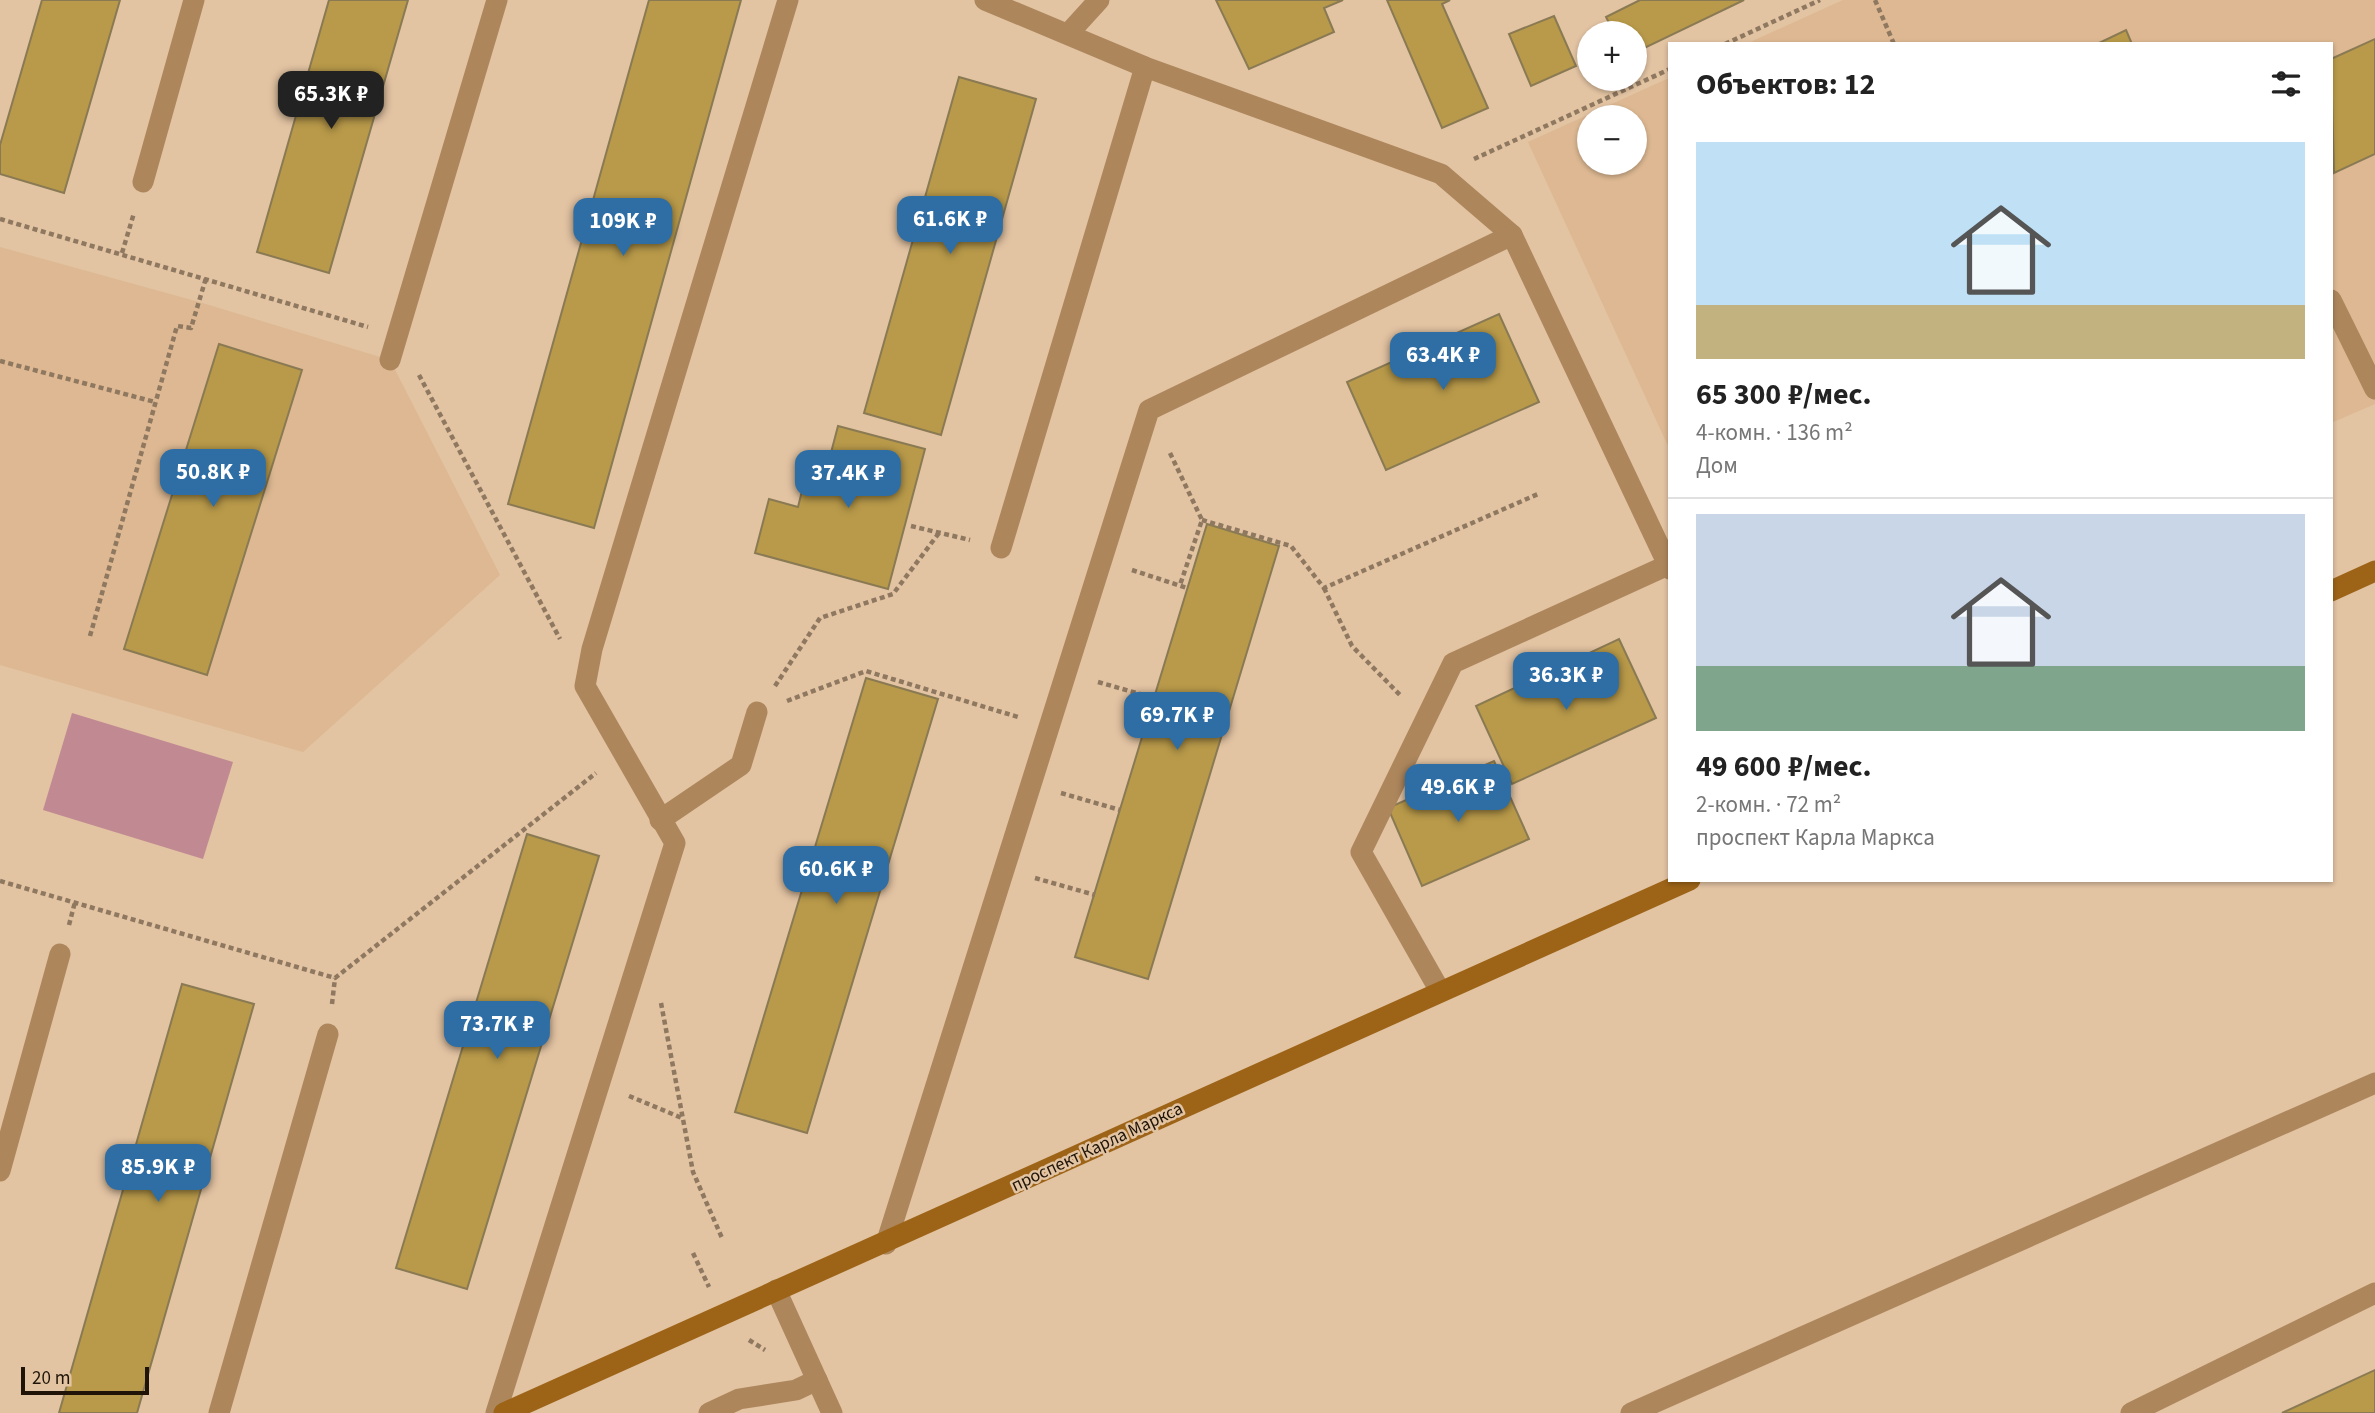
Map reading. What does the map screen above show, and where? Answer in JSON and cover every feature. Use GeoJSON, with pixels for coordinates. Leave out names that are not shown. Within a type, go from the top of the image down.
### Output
{"type":"FeatureCollection","features":[{"type":"Feature","properties":{"kind":"street"},"geometry":{"type":"LineString","coordinates":[[2333,590],[2375,570]]}},
{"type":"Feature","properties":{"kind":"street","name":"проспект Карла Маркса"},"geometry":{"type":"LineString","coordinates":[[504,1413],[776,1290],[886,1244],[1685,882]]}},
{"type":"Feature","properties":{"kind":"lane"},"geometry":{"type":"LineString","coordinates":[[143,182],[194,0]]}},
{"type":"Feature","properties":{"kind":"lane"},"geometry":{"type":"LineString","coordinates":[[390,360],[497,0]]}},
{"type":"Feature","properties":{"kind":"lane"},"geometry":{"type":"LineString","coordinates":[[496,1413],[675,843],[585,686],[592,649],[788,0]]}},
{"type":"Feature","properties":{"kind":"lane"},"geometry":{"type":"LineString","coordinates":[[985,0],[1145,67],[1441,174],[1512,235],[1668,565]]}},
{"type":"Feature","properties":{"kind":"lane"},"geometry":{"type":"LineString","coordinates":[[1068,34],[1099,0]]}},
{"type":"Feature","properties":{"kind":"lane"},"geometry":{"type":"LineString","coordinates":[[1001,548],[1145,67]]}},
{"type":"Feature","properties":{"kind":"lane"},"geometry":{"type":"LineString","coordinates":[[886,1244],[1149,410],[1512,235]]}},
{"type":"Feature","properties":{"kind":"lane"},"geometry":{"type":"LineString","coordinates":[[2333,304],[2375,389]]}},
{"type":"Feature","properties":{"kind":"lane"},"geometry":{"type":"LineString","coordinates":[[1440,991],[1361,852],[1453,663],[1668,567]]}},
{"type":"Feature","properties":{"kind":"lane"},"geometry":{"type":"LineString","coordinates":[[660,820],[741,765],[757,712]]}},
{"type":"Feature","properties":{"kind":"lane"},"geometry":{"type":"LineString","coordinates":[[0,1171],[60,954]]}},
{"type":"Feature","properties":{"kind":"lane"},"geometry":{"type":"LineString","coordinates":[[219,1413],[328,1034]]}},
{"type":"Feature","properties":{"kind":"lane"},"geometry":{"type":"LineString","coordinates":[[1631,1413],[2375,1083]]}},
{"type":"Feature","properties":{"kind":"lane"},"geometry":{"type":"LineString","coordinates":[[776,1290],[832,1413]]}},
{"type":"Feature","properties":{"kind":"lane"},"geometry":{"type":"LineString","coordinates":[[2131,1413],[2375,1293]]}},
{"type":"Feature","properties":{"kind":"lane"},"geometry":{"type":"LineString","coordinates":[[709,1413],[739,1399],[796,1390],[817,1380]]}},
{"type":"Feature","properties":{"kind":"path"},"geometry":{"type":"LineString","coordinates":[[1729,42],[1820,0]]}},
{"type":"Feature","properties":{"kind":"path"},"geometry":{"type":"LineString","coordinates":[[1875,0],[1893,42]]}},
{"type":"Feature","properties":{"kind":"path"},"geometry":{"type":"LineString","coordinates":[[1441,174],[1668,70]]}},
{"type":"Feature","properties":{"kind":"path"},"geometry":{"type":"LineString","coordinates":[[122,253],[143,182]]}},
{"type":"Feature","properties":{"kind":"path"},"geometry":{"type":"LineString","coordinates":[[0,219],[398,336],[585,686]]}},
{"type":"Feature","properties":{"kind":"path"},"geometry":{"type":"LineString","coordinates":[[90,636],[177,326],[191,328],[206,278]]}},
{"type":"Feature","properties":{"kind":"path"},"geometry":{"type":"LineString","coordinates":[[0,361],[155,402]]}},
{"type":"Feature","properties":{"kind":"path"},"geometry":{"type":"LineString","coordinates":[[1149,410],[1202,520],[1180,585]]}},
{"type":"Feature","properties":{"kind":"path"},"geometry":{"type":"LineString","coordinates":[[1324,589],[1538,494]]}},
{"type":"Feature","properties":{"kind":"path"},"geometry":{"type":"LineString","coordinates":[[1202,520],[1291,546],[1324,589],[1352,646],[1424,721]]}},
{"type":"Feature","properties":{"kind":"path"},"geometry":{"type":"LineString","coordinates":[[911,526],[1001,548]]}},
{"type":"Feature","properties":{"kind":"path"},"geometry":{"type":"LineString","coordinates":[[757,712],[820,618],[893,594],[939,533]]}},
{"type":"Feature","properties":{"kind":"path"},"geometry":{"type":"LineString","coordinates":[[1169,582],[1188,588]]}},
{"type":"Feature","properties":{"kind":"path"},"geometry":{"type":"LineString","coordinates":[[757,712],[866,671],[1049,726]]}},
{"type":"Feature","properties":{"kind":"path"},"geometry":{"type":"LineString","coordinates":[[1135,695],[1154,698]]}},
{"type":"Feature","properties":{"kind":"path"},"geometry":{"type":"LineString","coordinates":[[0,881],[335,978],[622,753]]}},
{"type":"Feature","properties":{"kind":"path"},"geometry":{"type":"LineString","coordinates":[[1031,784],[1120,810]]}},
{"type":"Feature","properties":{"kind":"path"},"geometry":{"type":"LineString","coordinates":[[1073,890],[1095,895]]}},
{"type":"Feature","properties":{"kind":"path"},"geometry":{"type":"LineString","coordinates":[[659,989],[693,1171],[722,1238]]}},
{"type":"Feature","properties":{"kind":"path"},"geometry":{"type":"LineString","coordinates":[[599,1084],[683,1119]]}},
{"type":"Feature","properties":{"kind":"path"},"geometry":{"type":"LineString","coordinates":[[693,1253],[713,1295]]}},
{"type":"Feature","properties":{"kind":"shaded area"},"geometry":{"type":"Polygon","coordinates":[[[1843,0],[2375,0],[2375,404],[2333,422],[2333,42],[1750,42],[1843,0]]]}},
{"type":"Feature","properties":{"kind":"shaded area"},"geometry":{"type":"Polygon","coordinates":[[[1668,78],[1668,446],[1528,142],[1577,120],[1577,175],[1647,175],[1647,105],[1610,105],[1640,91],[1647,91],[1647,88],[1668,78]]]}},
{"type":"Feature","properties":{"kind":"shaded area"},"geometry":{"type":"Polygon","coordinates":[[[0,247],[199,302],[390,360],[500,575],[303,752],[0,665],[0,247]]]}},
{"type":"Feature","properties":{"kind":"shaded area"},"geometry":{"type":"Polygon","coordinates":[[[72,713],[233,762],[203,859],[43,810],[72,713]]]}},
{"type":"Feature","properties":{"kind":"building"},"geometry":{"type":"Polygon","coordinates":[[[42,0],[120,0],[64,193],[0,174],[0,145],[42,0]]]}},
{"type":"Feature","properties":{"kind":"building"},"geometry":{"type":"Polygon","coordinates":[[[329,0],[408,0],[329,273],[257,252],[329,0]]]}},
{"type":"Feature","properties":{"kind":"building"},"geometry":{"type":"Polygon","coordinates":[[[649,0],[741,0],[594,528],[508,504],[649,0]]]}},
{"type":"Feature","properties":{"kind":"building"},"geometry":{"type":"Polygon","coordinates":[[[1216,0],[1343,0],[1324,8],[1334,32],[1249,69],[1216,0]]]}},
{"type":"Feature","properties":{"kind":"building"},"geometry":{"type":"Polygon","coordinates":[[[1387,0],[1450,0],[1442,4],[1488,108],[1442,128],[1387,0]]]}},
{"type":"Feature","properties":{"kind":"building"},"geometry":{"type":"Polygon","coordinates":[[[1640,0],[1744,0],[1647,47],[1647,21],[1608,21],[1606,17],[1640,0]]]}},
{"type":"Feature","properties":{"kind":"building"},"geometry":{"type":"Polygon","coordinates":[[[1554,16],[1576,66],[1531,86],[1509,34],[1554,16]]]}},
{"type":"Feature","properties":{"kind":"building"},"geometry":{"type":"Polygon","coordinates":[[[2126,30],[2131,42],[2101,42],[2126,30]]]}},
{"type":"Feature","properties":{"kind":"building"},"geometry":{"type":"Polygon","coordinates":[[[2375,39],[2375,154],[2334,173],[2333,135],[2333,58],[2375,39]]]}},
{"type":"Feature","properties":{"kind":"building"},"geometry":{"type":"Polygon","coordinates":[[[959,77],[1036,99],[941,435],[864,413],[959,77]]]}},
{"type":"Feature","properties":{"kind":"building"},"geometry":{"type":"Polygon","coordinates":[[[1499,314],[1539,402],[1386,470],[1347,382],[1499,314]]]}},
{"type":"Feature","properties":{"kind":"building"},"geometry":{"type":"Polygon","coordinates":[[[219,344],[302,370],[207,675],[124,649],[219,344]]]}},
{"type":"Feature","properties":{"kind":"building"},"geometry":{"type":"Polygon","coordinates":[[[838,426],[925,449],[888,589],[755,553],[769,499],[798,507],[809,463],[827,468],[838,426]]]}},
{"type":"Feature","properties":{"kind":"building"},"geometry":{"type":"Polygon","coordinates":[[[1207,524],[1279,546],[1148,979],[1075,957],[1207,524]]]}},
{"type":"Feature","properties":{"kind":"building"},"geometry":{"type":"Polygon","coordinates":[[[1619,639],[1656,718],[1512,784],[1476,706],[1619,639]]]}},
{"type":"Feature","properties":{"kind":"building"},"geometry":{"type":"Polygon","coordinates":[[[866,678],[938,699],[807,1133],[735,1112],[866,678]]]}},
{"type":"Feature","properties":{"kind":"building"},"geometry":{"type":"Polygon","coordinates":[[[1494,761],[1529,839],[1422,886],[1388,808],[1494,761]]]}},
{"type":"Feature","properties":{"kind":"building"},"geometry":{"type":"Polygon","coordinates":[[[527,834],[599,856],[467,1289],[396,1268],[527,834]]]}},
{"type":"Feature","properties":{"kind":"building"},"geometry":{"type":"Polygon","coordinates":[[[182,984],[254,1004],[137,1413],[59,1413],[182,984]]]}},
{"type":"Feature","properties":{"kind":"building"},"geometry":{"type":"Polygon","coordinates":[[[2375,1370],[2375,1413],[2282,1413],[2375,1370]]]}}]}
